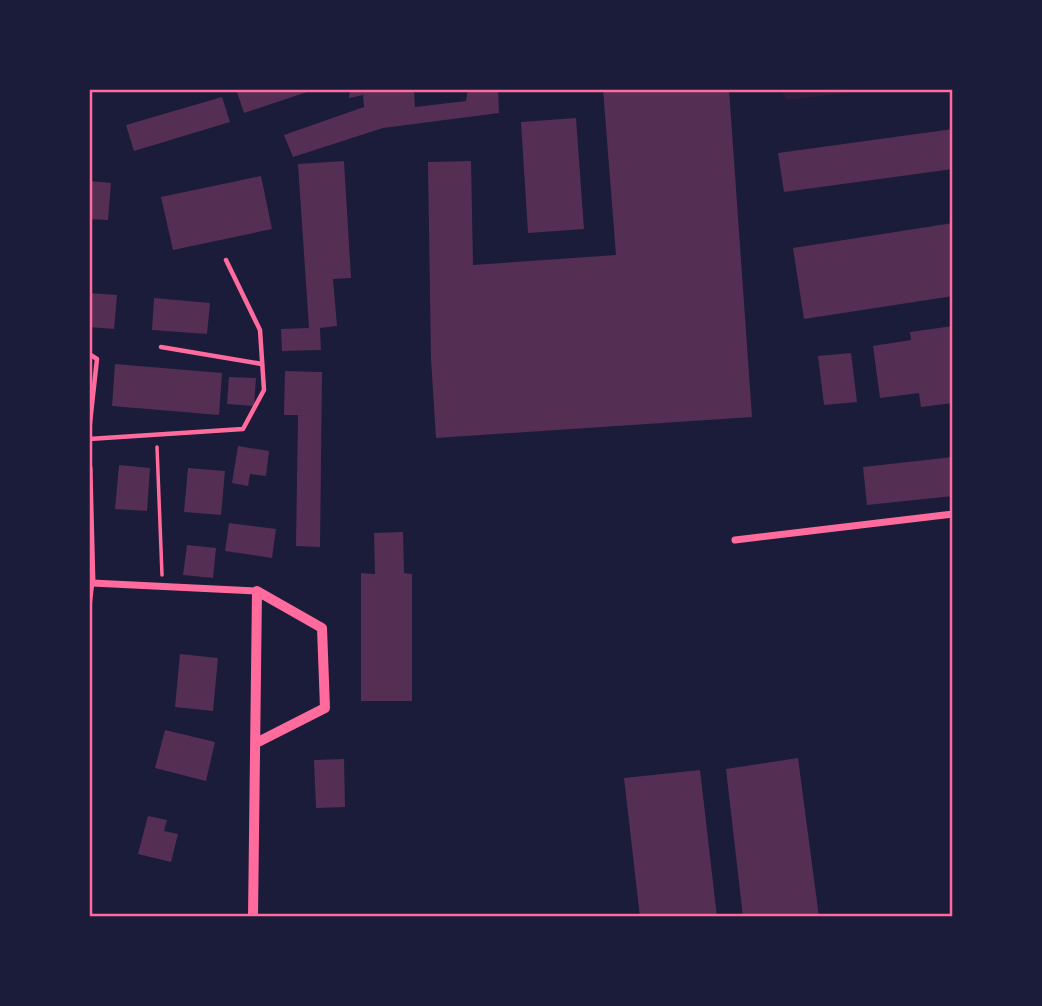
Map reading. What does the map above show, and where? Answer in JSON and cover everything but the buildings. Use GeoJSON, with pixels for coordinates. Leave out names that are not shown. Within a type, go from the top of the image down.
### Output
{"type":"FeatureCollection","features":[{"type":"Feature","properties":{"kind":"street"},"geometry":{"type":"LineString","coordinates":[[89,468],[92,583],[257,591],[322,628],[326,708],[256,743]]}},
{"type":"Feature","properties":{"kind":"street"},"geometry":{"type":"LineString","coordinates":[[735,540],[953,514]]}},
{"type":"Feature","properties":{"kind":"street"},"geometry":{"type":"LineString","coordinates":[[253,917],[257,591]]}},
{"type":"Feature","properties":{"kind":"lane"},"geometry":{"type":"LineString","coordinates":[[89,439],[243,429],[264,390],[260,330],[226,260]]}},
{"type":"Feature","properties":{"kind":"lane"},"geometry":{"type":"LineString","coordinates":[[161,346],[262,364]]}},
{"type":"Feature","properties":{"kind":"lane"},"geometry":{"type":"LineString","coordinates":[[89,354],[97,359],[89,432]]}},
{"type":"Feature","properties":{"kind":"lane"},"geometry":{"type":"LineString","coordinates":[[89,610],[92,583]]}},
{"type":"Feature","properties":{"kind":"path"},"geometry":{"type":"LineString","coordinates":[[156,434],[162,587]]}},
{"type":"Feature","properties":{"kind":"shaded area"},"geometry":{"type":"Polygon","coordinates":[[[779,89],[883,89],[787,100],[779,89]]]}}]}
